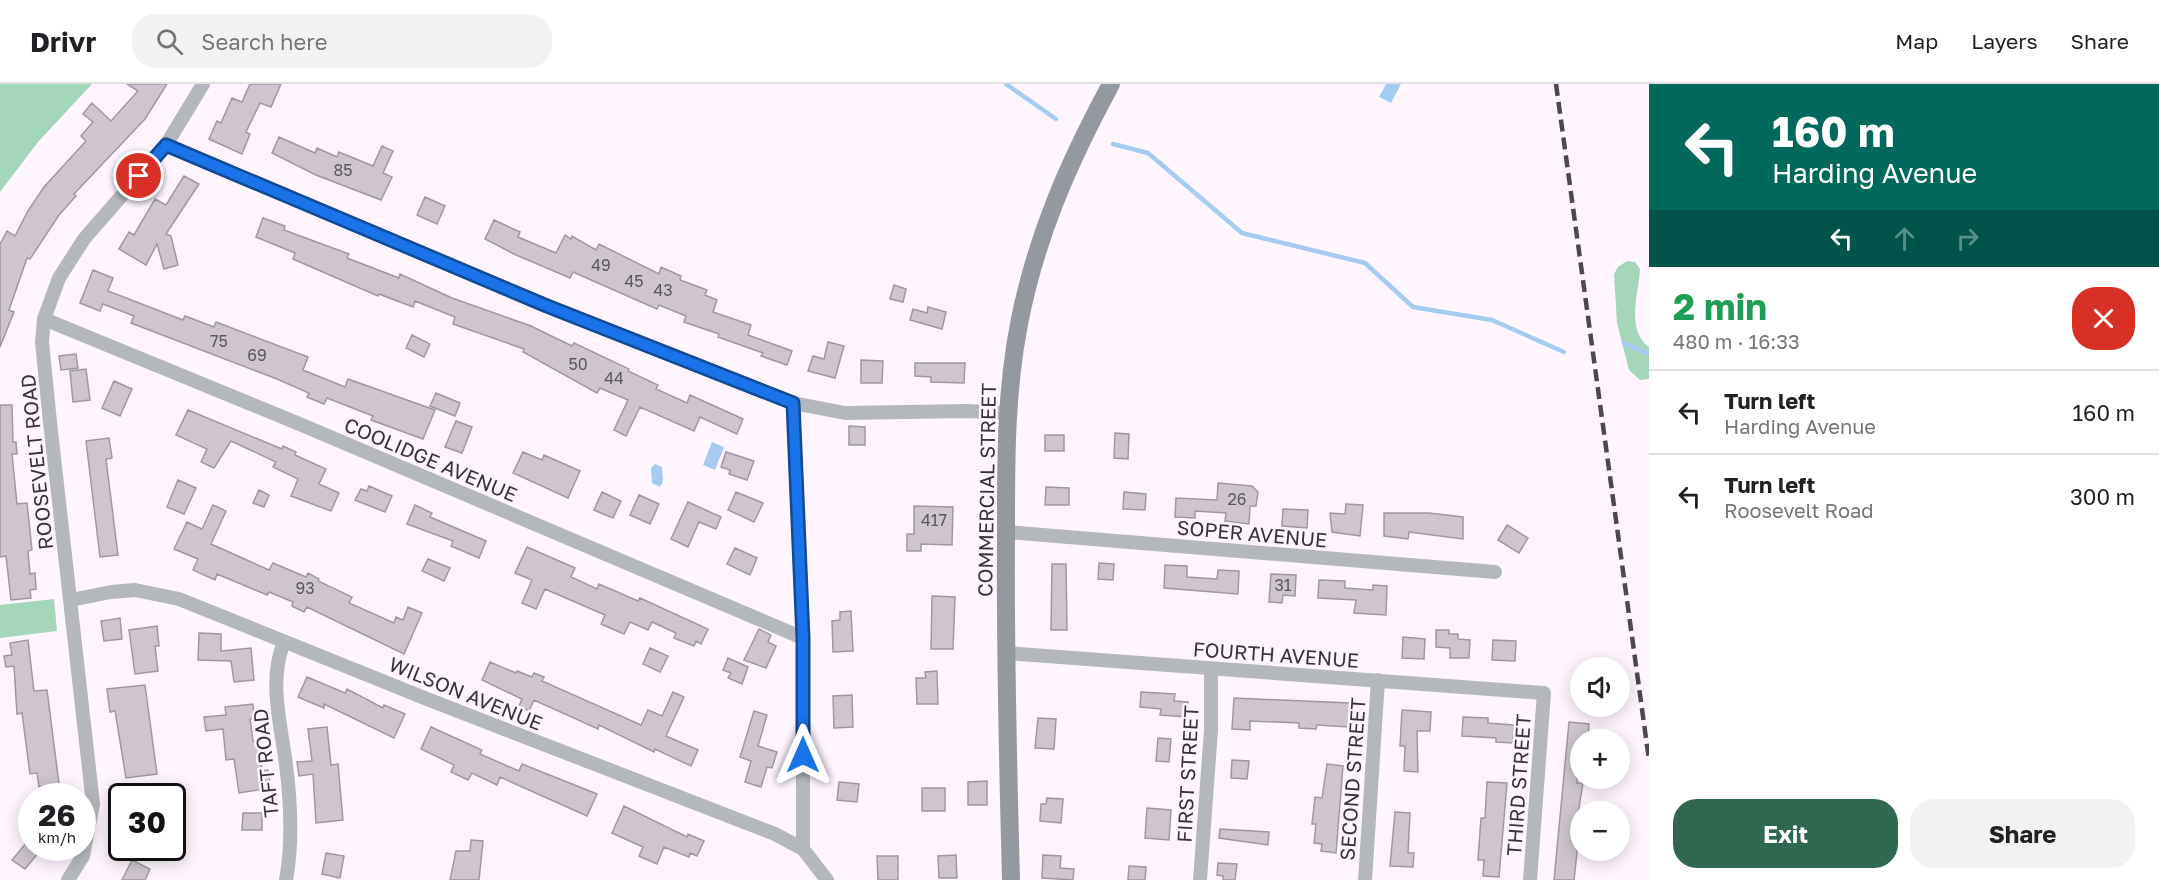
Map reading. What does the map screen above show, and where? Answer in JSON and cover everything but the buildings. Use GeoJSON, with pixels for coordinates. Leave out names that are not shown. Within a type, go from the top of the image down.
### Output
{"type":"FeatureCollection","features":[{"type":"Feature","properties":{"kind":"main road","name":"COMMERCIAL STREET"},"geometry":{"type":"LineString","coordinates":[[1011,880],[1005,653],[1007,413],[1019,323],[1042,232],[1064,176],[1111,84]]}},
{"type":"Feature","properties":{"kind":"street","name":"ROOSEVELT ROAD"},"geometry":{"type":"LineString","coordinates":[[68,880],[83,856],[93,804],[50,422],[42,342],[44,319],[59,278],[84,239],[166,145],[203,84]]}},
{"type":"Feature","properties":{"kind":"street"},"geometry":{"type":"LineString","coordinates":[[166,145],[547,306],[793,403],[845,412],[1007,413]]}},
{"type":"Feature","properties":{"kind":"street","name":"COOLIDGE AVENUE"},"geometry":{"type":"LineString","coordinates":[[44,319],[302,425],[803,638]]}},
{"type":"Feature","properties":{"kind":"street"},"geometry":{"type":"LineString","coordinates":[[793,403],[803,638],[803,849]]}},
{"type":"Feature","properties":{"kind":"street","name":"SOPER AVENUE"},"geometry":{"type":"LineString","coordinates":[[1006,532],[1495,572]]}},
{"type":"Feature","properties":{"kind":"street","name":"WILSON AVENUE"},"geometry":{"type":"LineString","coordinates":[[71,600],[135,590],[179,599],[775,834],[803,849],[827,880]]}},
{"type":"Feature","properties":{"kind":"street","name":"TAFT ROAD"},"geometry":{"type":"LineString","coordinates":[[284,642],[278,658],[276,686],[291,824],[290,857],[286,880]]}},
{"type":"Feature","properties":{"kind":"street","name":"FOURTH AVENUE"},"geometry":{"type":"LineString","coordinates":[[1005,653],[1544,693]]}},
{"type":"Feature","properties":{"kind":"street","name":"FIRST STREET"},"geometry":{"type":"LineString","coordinates":[[1200,880],[1210,730],[1211,669]]}},
{"type":"Feature","properties":{"kind":"street","name":"SECOND STREET"},"geometry":{"type":"LineString","coordinates":[[1365,880],[1378,680]]}},
{"type":"Feature","properties":{"kind":"street","name":"THIRD STREET"},"geometry":{"type":"LineString","coordinates":[[1530,880],[1544,693]]}},
{"type":"Feature","properties":{"kind":"green space"},"geometry":{"type":"Polygon","coordinates":[[[0,84],[92,84],[38,142],[0,192],[0,84]]]}},
{"type":"Feature","properties":{"kind":"green space"},"geometry":{"type":"Polygon","coordinates":[[[1627,261],[1635,262],[1640,269],[1635,321],[1637,331],[1649,347],[1649,379],[1640,380],[1629,370],[1617,323],[1614,274],[1618,267],[1627,261]]]}},
{"type":"Feature","properties":{"kind":"green space"},"geometry":{"type":"Polygon","coordinates":[[[54,599],[57,631],[0,638],[0,605],[54,599]]]}},
{"type":"Feature","properties":{"kind":"water"},"geometry":{"type":"Polygon","coordinates":[[[1386,84],[1401,84],[1391,103],[1379,97],[1386,84]]]}},
{"type":"Feature","properties":{"kind":"water"},"geometry":{"type":"Polygon","coordinates":[[[712,442],[724,447],[715,470],[703,465],[712,442]]]}},
{"type":"Feature","properties":{"kind":"water"},"geometry":{"type":"Polygon","coordinates":[[[655,464],[662,467],[663,481],[660,487],[652,483],[651,468],[655,464]]]}},
{"type":"Feature","properties":{"kind":"waterway"},"geometry":{"type":"LineString","coordinates":[[1006,84],[1056,119]]}},
{"type":"Feature","properties":{"kind":"waterway"},"geometry":{"type":"LineString","coordinates":[[1113,144],[1148,153],[1242,233],[1365,263],[1413,307],[1492,320],[1564,352]]}},
{"type":"Feature","properties":{"kind":"waterway"},"geometry":{"type":"LineString","coordinates":[[1624,343],[1649,354]]}},
{"type":"Feature","properties":{"kind":"railway"},"geometry":{"type":"LineString","coordinates":[[1556,84],[1649,760]]}},
{"type":"Feature","properties":{"kind":"route"},"geometry":{"type":"LineString","coordinates":[[139,176],[166,145],[547,306],[793,403],[803,638],[803,755]]}}]}
